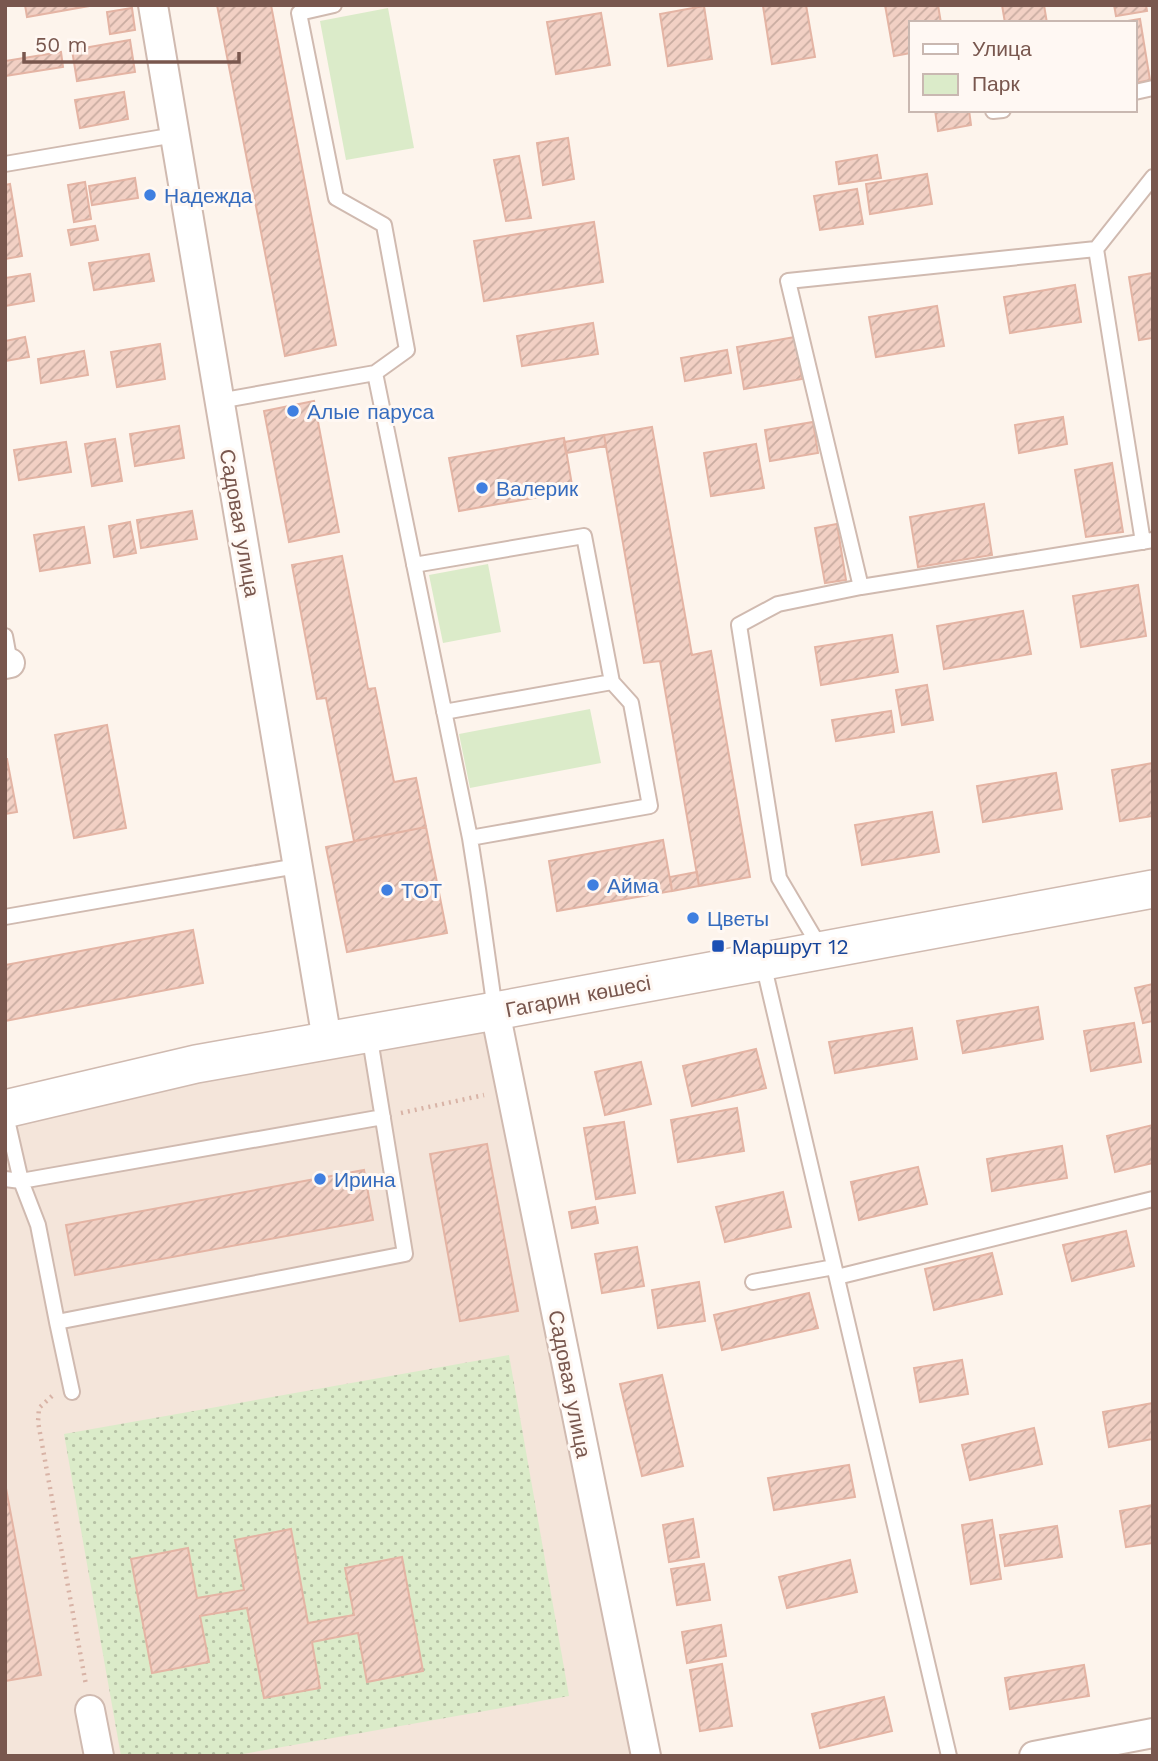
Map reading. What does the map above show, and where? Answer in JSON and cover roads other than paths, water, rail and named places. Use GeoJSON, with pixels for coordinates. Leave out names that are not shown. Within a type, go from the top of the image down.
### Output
{"type":"FeatureCollection","features":[{"type":"Feature","properties":{"kind":"street","name":"Садовая улица"},"geometry":{"type":"LineString","coordinates":[[153,5],[327,1040]]}},
{"type":"Feature","properties":{"kind":"street","name":"Гагарин көшесі"},"geometry":{"type":"LineString","coordinates":[[5,1110],[196,1064],[1153,889]]}},
{"type":"Feature","properties":{"kind":"street","name":"Садовая улица"},"geometry":{"type":"LineString","coordinates":[[495,1011],[646,1756]]}},
{"type":"Feature","properties":{"kind":"street"},"geometry":{"type":"LineString","coordinates":[[90,1710],[99,1756]]}},
{"type":"Feature","properties":{"kind":"street"},"geometry":{"type":"LineString","coordinates":[[1034,1756],[1153,1733]]}},
{"type":"Feature","properties":{"kind":"lane"},"geometry":{"type":"LineString","coordinates":[[219,401],[375,373],[407,350],[384,225],[336,198],[299,13],[334,5]]}},
{"type":"Feature","properties":{"kind":"lane"},"geometry":{"type":"LineString","coordinates":[[5,164],[175,135]]}},
{"type":"Feature","properties":{"kind":"lane"},"geometry":{"type":"LineString","coordinates":[[861,587],[788,281],[1096,249],[1153,177]]}},
{"type":"Feature","properties":{"kind":"lane"},"geometry":{"type":"LineString","coordinates":[[821,951],[779,878],[739,625],[778,604],[861,587],[1148,541],[1096,249]]}},
{"type":"Feature","properties":{"kind":"lane"},"geometry":{"type":"LineString","coordinates":[[375,373],[470,838],[495,1011]]}},
{"type":"Feature","properties":{"kind":"lane"},"geometry":{"type":"LineString","coordinates":[[414,565],[584,536],[612,682],[631,703],[650,806],[470,838]]}},
{"type":"Feature","properties":{"kind":"lane"},"geometry":{"type":"LineString","coordinates":[[5,636],[8,663]]}},
{"type":"Feature","properties":{"kind":"lane"},"geometry":{"type":"LineString","coordinates":[[444,712],[612,682]]}},
{"type":"Feature","properties":{"kind":"lane"},"geometry":{"type":"LineString","coordinates":[[5,917],[298,866]]}},
{"type":"Feature","properties":{"kind":"lane"},"geometry":{"type":"LineString","coordinates":[[763,961],[948,1756]]}},
{"type":"Feature","properties":{"kind":"lane"},"geometry":{"type":"LineString","coordinates":[[58,1322],[405,1254],[369,1033]]}},
{"type":"Feature","properties":{"kind":"lane"},"geometry":{"type":"LineString","coordinates":[[5,1110],[21,1181],[38,1224],[72,1392]]}},
{"type":"Feature","properties":{"kind":"lane"},"geometry":{"type":"LineString","coordinates":[[5,1178],[21,1181],[383,1117]]}},
{"type":"Feature","properties":{"kind":"lane"},"geometry":{"type":"LineString","coordinates":[[753,1282],[835,1272],[1153,1199]]}},
{"type":"Feature","properties":{"kind":"place","name":"Надежда"},"geometry":{"type":"Point","coordinates":[150,195]}},
{"type":"Feature","properties":{"kind":"place","name":"Алые паруса"},"geometry":{"type":"Point","coordinates":[293,411]}},
{"type":"Feature","properties":{"kind":"place","name":"Валерик"},"geometry":{"type":"Point","coordinates":[482,488]}},
{"type":"Feature","properties":{"kind":"place","name":"Айма"},"geometry":{"type":"Point","coordinates":[593,885]}},
{"type":"Feature","properties":{"kind":"place","name":"ТОТ"},"geometry":{"type":"Point","coordinates":[387,890]}},
{"type":"Feature","properties":{"kind":"place","name":"Цветы"},"geometry":{"type":"Point","coordinates":[693,918]}},
{"type":"Feature","properties":{"kind":"place","name":"Маршрут 12"},"geometry":{"type":"Point","coordinates":[718,946]}},
{"type":"Feature","properties":{"kind":"place","name":"Ирина"},"geometry":{"type":"Point","coordinates":[320,1179]}}]}
